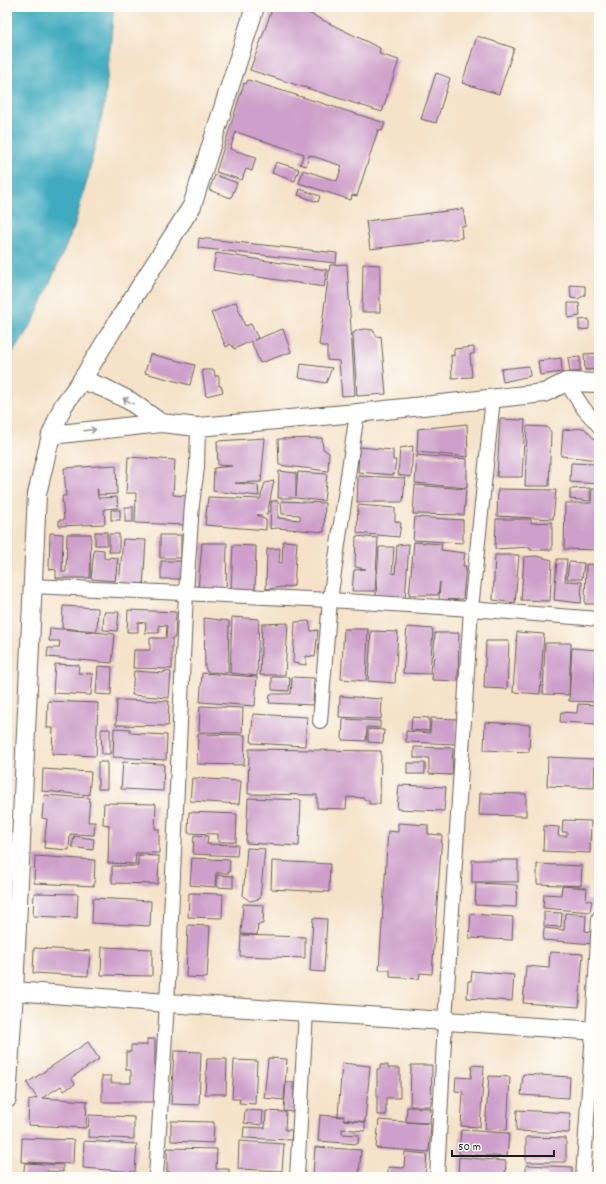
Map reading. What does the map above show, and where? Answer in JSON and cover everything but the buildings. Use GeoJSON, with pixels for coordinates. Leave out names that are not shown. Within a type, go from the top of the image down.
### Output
{"type":"FeatureCollection","features":[{"type":"Feature","properties":{"kind":"street"},"geometry":{"type":"LineString","coordinates":[[7,1099],[14,991],[37,494],[51,435],[64,406],[192,206],[255,7]]}},
{"type":"Feature","properties":{"kind":"street"},"geometry":{"type":"LineString","coordinates":[[82,380],[104,388],[130,402],[161,423]]}},
{"type":"Feature","properties":{"kind":"street"},"geometry":{"type":"LineString","coordinates":[[51,435],[161,423],[198,428],[357,413],[544,393],[566,382],[599,383]]}},
{"type":"Feature","properties":{"kind":"street"},"geometry":{"type":"LineString","coordinates":[[566,382],[584,409],[599,426]]}},
{"type":"Feature","properties":{"kind":"street"},"geometry":{"type":"LineString","coordinates":[[437,1177],[445,1021],[471,609],[493,398]]}},
{"type":"Feature","properties":{"kind":"street"},"geometry":{"type":"LineString","coordinates":[[320,721],[330,600],[357,413]]}},
{"type":"Feature","properties":{"kind":"street"},"geometry":{"type":"LineString","coordinates":[[156,1177],[167,1003],[186,593],[192,504],[197,468],[198,428]]}},
{"type":"Feature","properties":{"kind":"street"},"geometry":{"type":"LineString","coordinates":[[32,586],[330,600],[599,619]]}},
{"type":"Feature","properties":{"kind":"street"},"geometry":{"type":"LineString","coordinates":[[583,1177],[596,1031],[599,918]]}},
{"type":"Feature","properties":{"kind":"street"},"geometry":{"type":"LineString","coordinates":[[14,991],[167,1003],[596,1031]]}},
{"type":"Feature","properties":{"kind":"street"},"geometry":{"type":"LineString","coordinates":[[297,1177],[306,1012]]}},
{"type":"Feature","properties":{"kind":"water"},"geometry":{"type":"Polygon","coordinates":[[[7,7],[114,7],[105,101],[88,177],[74,227],[34,320],[7,362],[7,7]]]}}]}
